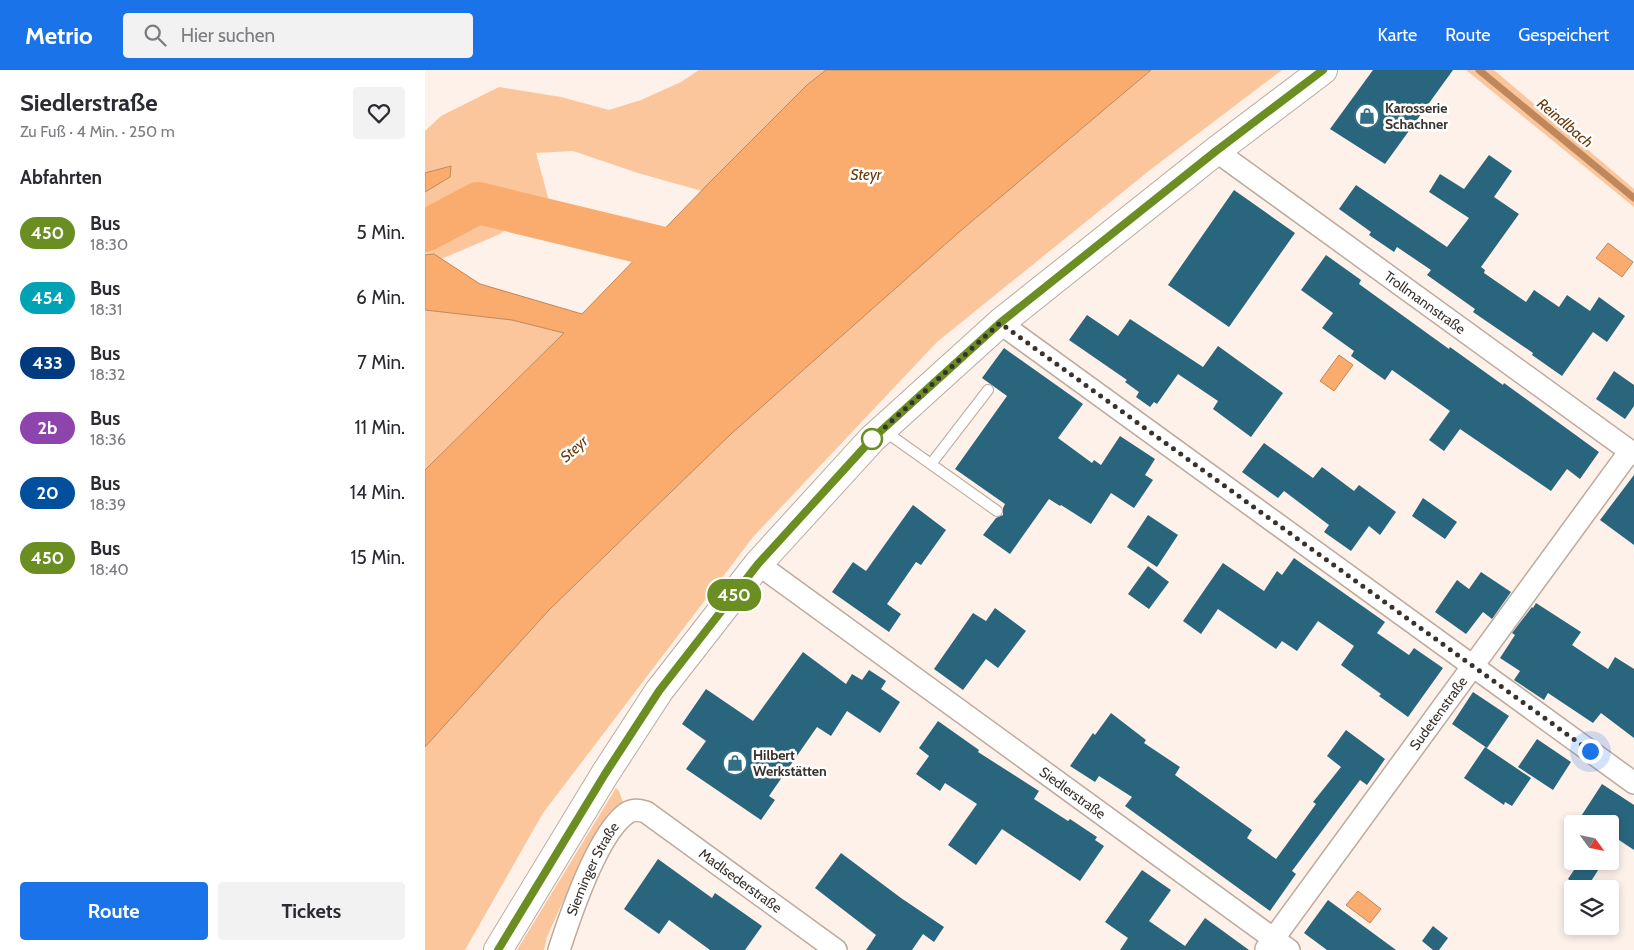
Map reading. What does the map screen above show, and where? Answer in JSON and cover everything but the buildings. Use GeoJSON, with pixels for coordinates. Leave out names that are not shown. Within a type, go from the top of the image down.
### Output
{"type":"FeatureCollection","features":[{"type":"Feature","properties":{"kind":"main road"},"geometry":{"type":"LineString","coordinates":[[499,950],[605,774],[659,691],[758,564],[872,439],[1000,323],[1216,151],[1323,70]]}},
{"type":"Feature","properties":{"kind":"street","name":"Trollmannstraße"},"geometry":{"type":"LineString","coordinates":[[1216,151],[1632,452]]}},
{"type":"Feature","properties":{"kind":"street"},"geometry":{"type":"LineString","coordinates":[[1000,323],[1634,783]]}},
{"type":"Feature","properties":{"kind":"street","name":"Sudetenstraße"},"geometry":{"type":"LineString","coordinates":[[1276,946],[1472,666],[1632,452]]}},
{"type":"Feature","properties":{"kind":"street","name":"Siedlerstraße"},"geometry":{"type":"LineString","coordinates":[[758,564],[1276,946]]}},
{"type":"Feature","properties":{"kind":"street","name":"Sierninger Straße"},"geometry":{"type":"LineString","coordinates":[[559,950],[573,909],[593,864],[610,833],[629,812],[637,810],[646,812]]}},
{"type":"Feature","properties":{"kind":"street","name":"Madlsederstraße"},"geometry":{"type":"LineString","coordinates":[[646,812],[836,950]]}},
{"type":"Feature","properties":{"kind":"lane"},"geometry":{"type":"LineString","coordinates":[[931,464],[988,390]]}},
{"type":"Feature","properties":{"kind":"lane"},"geometry":{"type":"LineString","coordinates":[[882,430],[997,511]]}},
{"type":"Feature","properties":{"kind":"shaded area"},"geometry":{"type":"Polygon","coordinates":[[[699,70],[826,70],[807,85],[702,191],[638,173],[573,151],[536,153],[549,201],[498,235],[441,259],[434,254],[425,255],[425,192],[450,177],[450,166],[425,173],[425,131],[441,116],[499,87],[561,97],[609,110],[641,100],[681,82],[699,70]]]}},
{"type":"Feature","properties":{"kind":"shaded area"},"geometry":{"type":"Polygon","coordinates":[[[1151,70],[1282,70],[1150,170],[937,342],[753,537],[543,813],[465,950],[425,950],[425,747],[549,610],[731,434],[958,233],[1151,70]]]}},
{"type":"Feature","properties":{"kind":"shaded area"},"geometry":{"type":"Polygon","coordinates":[[[1466,70],[1494,70],[1634,189],[1634,207],[1466,70]]]}},
{"type":"Feature","properties":{"kind":"shaded area"},"geometry":{"type":"Polygon","coordinates":[[[425,310],[512,320],[564,333],[425,470],[425,310]]]}},
{"type":"Feature","properties":{"kind":"shaded area"},"geometry":{"type":"Polygon","coordinates":[[[616,788],[623,802],[605,828],[574,891],[564,899],[547,937],[544,950],[517,950],[616,788]]]}},
{"type":"Feature","properties":{"kind":"water","name":"Steyr"},"geometry":{"type":"Polygon","coordinates":[[[826,70],[1151,70],[958,233],[731,434],[549,610],[425,747],[425,470],[564,333],[512,320],[425,310],[425,255],[434,254],[480,284],[582,314],[807,85],[826,70]]]}},
{"type":"Feature","properties":{"kind":"water"},"geometry":{"type":"Polygon","coordinates":[[[451,166],[450,177],[425,192],[425,173],[451,166]]]}},
{"type":"Feature","properties":{"kind":"water"},"geometry":{"type":"Polygon","coordinates":[[[1608,243],[1633,262],[1622,277],[1596,258],[1608,243]]]}},
{"type":"Feature","properties":{"kind":"water"},"geometry":{"type":"Polygon","coordinates":[[[1339,355],[1353,365],[1334,391],[1320,381],[1339,355]]]}},
{"type":"Feature","properties":{"kind":"water"},"geometry":{"type":"Polygon","coordinates":[[[1358,891],[1381,909],[1370,923],[1346,905],[1358,891]]]}},
{"type":"Feature","properties":{"kind":"waterway","name":"Reindlbach"},"geometry":{"type":"LineString","coordinates":[[1479,70],[1634,198]]}},
{"type":"Feature","properties":{"kind":"waterway","name":"Steyr"},"geometry":{"type":"LineString","coordinates":[[425,231],[478,203],[705,258]]}},
{"type":"Feature","properties":{"kind":"bus line","name":"450"},"geometry":{"type":"LineString","coordinates":[[498,950],[605,774],[659,691],[758,564],[872,439],[1000,323],[1216,151],[1323,70]]}},
{"type":"Feature","properties":{"kind":"place","name":"Karosserie Schachner"},"geometry":{"type":"Point","coordinates":[1367,116]}},
{"type":"Feature","properties":{"kind":"place","name":"Hilbert Werkstätten"},"geometry":{"type":"Point","coordinates":[735,763]}},
{"type":"Feature","properties":{"kind":"route"},"geometry":{"type":"LineString","coordinates":[[872,439],[1000,323],[1590,751]]}}]}
